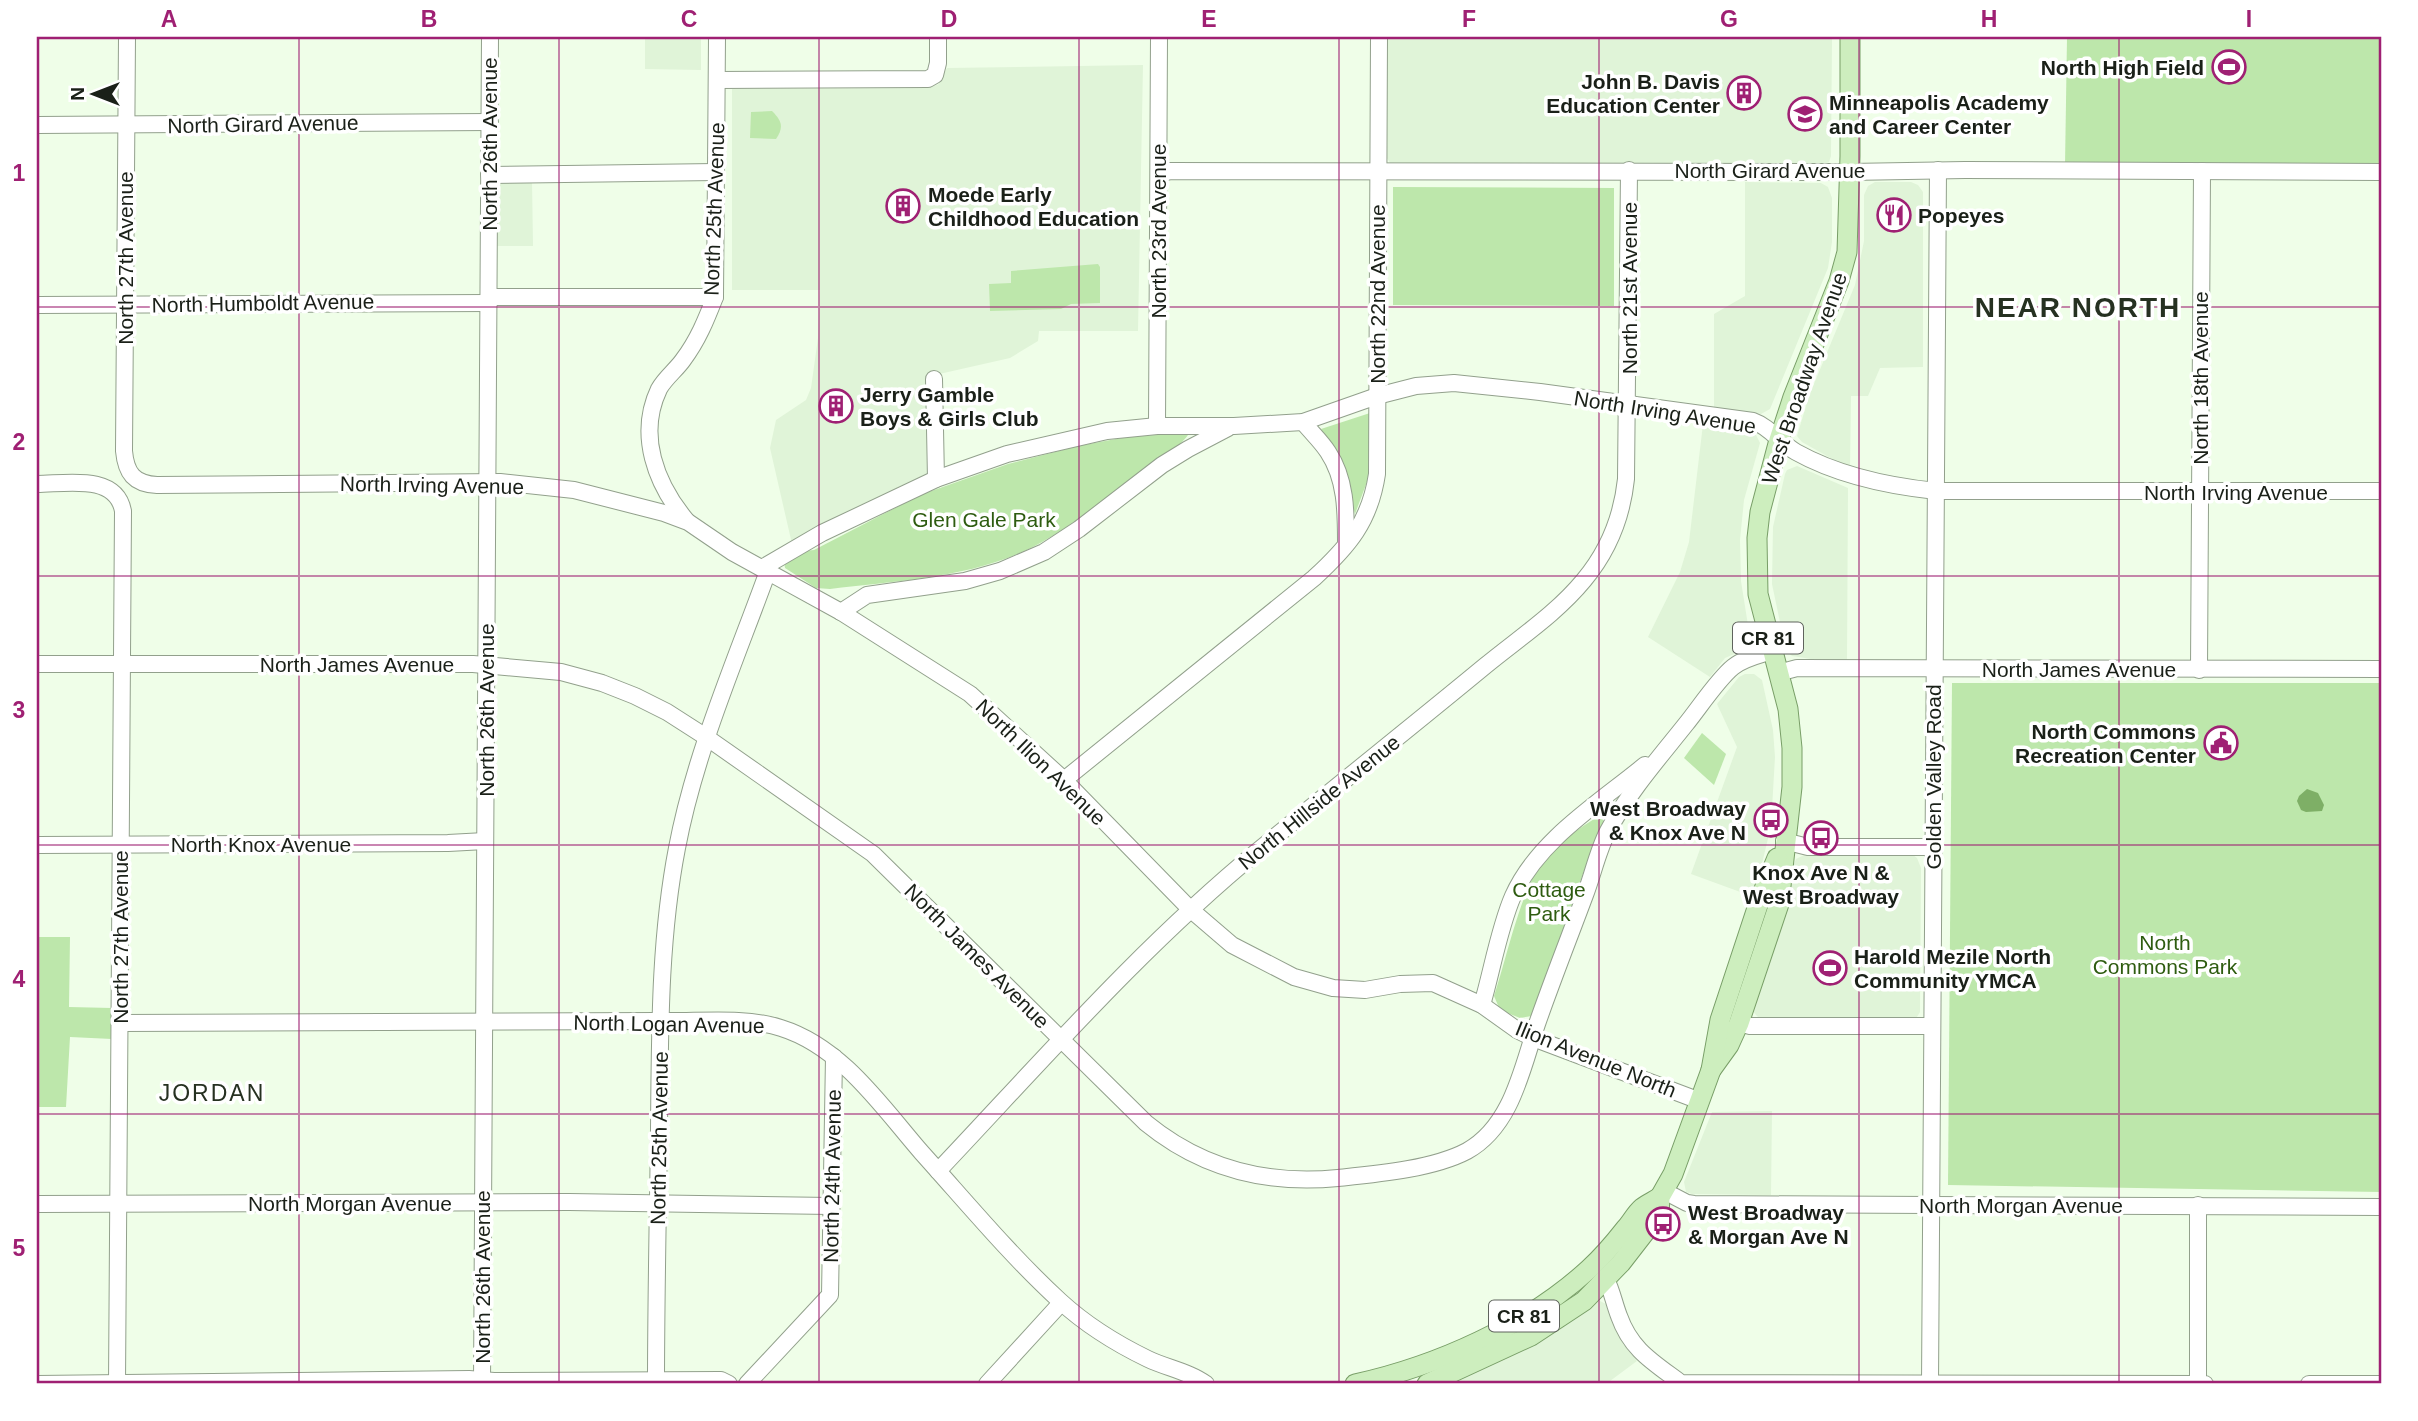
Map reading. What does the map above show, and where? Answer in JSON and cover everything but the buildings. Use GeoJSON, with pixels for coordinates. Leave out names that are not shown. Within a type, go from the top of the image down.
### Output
{"type":"FeatureCollection","features":[{"type":"Feature","properties":{"kind":"main road","name":"West Broadway Avenue"},"geometry":{"type":"LineString","coordinates":[[1711,1070],[1729,1045],[1739,1023],[1779,904],[1791,787],[1792,748],[1788,709],[1758,594],[1756,538],[1759,512],[1779,440],[1839,281],[1847,252],[1850,37]]}},
{"type":"Feature","properties":{"kind":"main road","name":"West Broadway Avenue"},"geometry":{"type":"LineString","coordinates":[[1427,1384],[1531,1336],[1584,1301],[1641,1241],[1659,1214],[1662,1194],[1673,1174],[1711,1070],[1720,1020],[1760,899],[1784,841]]}},
{"type":"Feature","properties":{"kind":"main road","name":"West Broadway Avenue"},"geometry":{"type":"LineString","coordinates":[[1355,1384],[1412,1370],[1502,1328],[1545,1304],[1589,1269],[1640,1210],[1662,1194]]}},
{"type":"Feature","properties":{"kind":"street","name":"North 27th Avenue"},"geometry":{"type":"LineString","coordinates":[[127,37],[124,451],[125,465],[132,477]]}},
{"type":"Feature","properties":{"kind":"street","name":"North 26th Avenue"},"geometry":{"type":"LineString","coordinates":[[482,1382],[490,37]]}},
{"type":"Feature","properties":{"kind":"street","name":"North 25th Avenue"},"geometry":{"type":"LineString","coordinates":[[688,522],[674,506],[655,469],[650,449],[650,428],[653,406],[661,387],[701,334],[715,297],[717,37]]}},
{"type":"Feature","properties":{"kind":"street"},"geometry":{"type":"LineString","coordinates":[[717,80],[928,79],[935,75],[938,63],[938,37]]}},
{"type":"Feature","properties":{"kind":"street","name":"North 23rd Avenue"},"geometry":{"type":"LineString","coordinates":[[1157,426],[1159,37]]}},
{"type":"Feature","properties":{"kind":"street","name":"North 22nd Avenue"},"geometry":{"type":"LineString","coordinates":[[1064,780],[1314,578],[1333,561],[1368,514],[1377,474],[1379,37]]}},
{"type":"Feature","properties":{"kind":"street","name":"North Girard Avenue"},"geometry":{"type":"LineString","coordinates":[[37,125],[489,122]]}},
{"type":"Feature","properties":{"kind":"street","name":"North Girard Avenue"},"geometry":{"type":"LineString","coordinates":[[1159,173],[1378,170],[2381,172]]}},
{"type":"Feature","properties":{"kind":"street","name":"North 21st Avenue"},"geometry":{"type":"LineString","coordinates":[[1629,170],[1629,406]]}},
{"type":"Feature","properties":{"kind":"street","name":"Golden Valley Road"},"geometry":{"type":"LineString","coordinates":[[1930,1384],[1938,170]]}},
{"type":"Feature","properties":{"kind":"street","name":"North 18th Avenue"},"geometry":{"type":"LineString","coordinates":[[2199,670],[2202,171]]}},
{"type":"Feature","properties":{"kind":"street"},"geometry":{"type":"LineString","coordinates":[[489,174],[716,172]]}},
{"type":"Feature","properties":{"kind":"street","name":"North Humboldt Avenue"},"geometry":{"type":"LineString","coordinates":[[37,305],[715,297]]}},
{"type":"Feature","properties":{"kind":"street"},"geometry":{"type":"LineString","coordinates":[[934,379],[936,479]]}},
{"type":"Feature","properties":{"kind":"street","name":"North Irving Avenue"},"geometry":{"type":"LineString","coordinates":[[132,477],[140,483],[157,485],[487,482],[574,490],[664,513],[688,522],[765,570],[821,533],[936,479],[1006,454],[1107,431],[1157,426],[1234,426],[1303,422],[1377,396],[1416,386],[1454,383],[1752,421],[1763,425],[1779,440],[1806,456],[1857,477],[1884,484],[1936,491],[2381,491]]}},
{"type":"Feature","properties":{"kind":"street","name":"North Hillside Avenue"},"geometry":{"type":"LineString","coordinates":[[938,1171],[1189,909],[1537,625],[1584,581],[1599,560],[1619,518],[1626,479],[1629,406]]}},
{"type":"Feature","properties":{"kind":"street"},"geometry":{"type":"LineString","coordinates":[[1303,422],[1328,452],[1341,478],[1346,505],[1346,543]]}},
{"type":"Feature","properties":{"kind":"street","name":"North Irving Avenue"},"geometry":{"type":"LineString","coordinates":[[841,612],[867,595],[965,581],[1000,571],[1044,552],[1079,530],[1171,460],[1234,426]]}},
{"type":"Feature","properties":{"kind":"street","name":"North 27th Avenue"},"geometry":{"type":"LineString","coordinates":[[37,484],[99,484],[115,493],[122,503],[124,522],[117,1384]]}},
{"type":"Feature","properties":{"kind":"street","name":"North 25th Avenue"},"geometry":{"type":"LineString","coordinates":[[656,1382],[660,1021],[664,942],[671,882],[690,792],[706,737],[765,570]]}},
{"type":"Feature","properties":{"kind":"street","name":"North Ilion Avenue"},"geometry":{"type":"LineString","coordinates":[[765,570],[841,612],[970,694],[1064,780],[1189,909]]}},
{"type":"Feature","properties":{"kind":"street","name":"North James Avenue"},"geometry":{"type":"LineString","coordinates":[[37,664],[486,665],[561,672],[602,683],[667,712],[873,854],[1163,1137],[1186,1151],[1240,1173],[1285,1180],[1320,1180],[1422,1166],[1467,1150],[1487,1135],[1500,1119],[1520,1079],[1608,832],[1636,788],[1733,667],[1772,650]]}},
{"type":"Feature","properties":{"kind":"street","name":"North James Avenue"},"geometry":{"type":"LineString","coordinates":[[1778,673],[1797,668],[2381,669]]}},
{"type":"Feature","properties":{"kind":"street","name":"North James Avenue"},"geometry":{"type":"LineString","coordinates":[[1482,1005],[1509,905],[1530,868],[1548,845],[1570,825],[1669,745]]}},
{"type":"Feature","properties":{"kind":"street","name":"North Knox Avenue"},"geometry":{"type":"LineString","coordinates":[[37,845],[485,841]]}},
{"type":"Feature","properties":{"kind":"street"},"geometry":{"type":"LineString","coordinates":[[1784,841],[1808,846],[1933,847]]}},
{"type":"Feature","properties":{"kind":"street","name":"Ilion Avenue North"},"geometry":{"type":"LineString","coordinates":[[1189,909],[1232,945],[1294,977],[1352,989],[1433,983],[1482,1005],[1533,1038],[1700,1101]]}},
{"type":"Feature","properties":{"kind":"street","name":"North Logan Avenue"},"geometry":{"type":"LineString","coordinates":[[120,1023],[660,1021],[748,1022],[772,1026],[805,1037],[834,1057],[856,1077],[981,1220],[1061,1303],[1102,1334],[1147,1359],[1206,1384]]}},
{"type":"Feature","properties":{"kind":"street"},"geometry":{"type":"LineString","coordinates":[[1739,1023],[1750,1026],[1932,1026]]}},
{"type":"Feature","properties":{"kind":"street","name":"North 24th Avenue"},"geometry":{"type":"LineString","coordinates":[[747,1384],[830,1295],[834,1057]]}},
{"type":"Feature","properties":{"kind":"street","name":"North Morgan Avenue"},"geometry":{"type":"LineString","coordinates":[[1662,1194],[1694,1204],[2381,1206]]}},
{"type":"Feature","properties":{"kind":"street","name":"North Morgan Avenue"},"geometry":{"type":"LineString","coordinates":[[37,1204],[483,1202],[831,1206]]}},
{"type":"Feature","properties":{"kind":"street"},"geometry":{"type":"LineString","coordinates":[[2198,1205],[2198,1384]]}},
{"type":"Feature","properties":{"kind":"street"},"geometry":{"type":"LineString","coordinates":[[1606,1279],[1630,1340],[1640,1353],[1681,1383],[2205,1384]]}},
{"type":"Feature","properties":{"kind":"street"},"geometry":{"type":"LineString","coordinates":[[987,1384],[1061,1303]]}},
{"type":"Feature","properties":{"kind":"street"},"geometry":{"type":"LineString","coordinates":[[37,1384],[721,1380],[729,1384]]}},
{"type":"Feature","properties":{"kind":"street"},"geometry":{"type":"LineString","coordinates":[[2309,1384],[2381,1384]]}},
{"type":"Feature","properties":{"kind":"shaded area"},"geometry":{"type":"Polygon","coordinates":[[[645,37],[701,37],[701,70],[645,69],[645,37]]]}},
{"type":"Feature","properties":{"kind":"shaded area"},"geometry":{"type":"Polygon","coordinates":[[[1386,37],[1832,37],[1831,156],[1829,162],[1823,164],[1391,164],[1386,157],[1386,37]]]}},
{"type":"Feature","properties":{"kind":"shaded area"},"geometry":{"type":"Polygon","coordinates":[[[1143,65],[1138,331],[1039,331],[1038,341],[1010,358],[926,377],[925,477],[898,487],[888,496],[792,544],[770,448],[776,420],[806,400],[811,388],[818,338],[820,290],[732,290],[732,89],[929,88],[939,84],[947,68],[1143,65]]]}},
{"type":"Feature","properties":{"kind":"shaded area"},"geometry":{"type":"Polygon","coordinates":[[[532,181],[533,246],[493,246],[496,184],[532,181]]]}},
{"type":"Feature","properties":{"kind":"shaded area"},"geometry":{"type":"Polygon","coordinates":[[[1745,182],[1821,183],[1828,187],[1832,198],[1832,242],[1828,268],[1770,409],[1761,414],[1714,408],[1714,314],[1745,296],[1745,182]]]}},
{"type":"Feature","properties":{"kind":"shaded area"},"geometry":{"type":"Polygon","coordinates":[[[1875,182],[1911,182],[1918,185],[1923,192],[1923,367],[1880,368],[1868,396],[1851,396],[1850,469],[1802,442],[1797,436],[1809,396],[1855,285],[1864,241],[1864,195],[1868,186],[1875,182]]]}},
{"type":"Feature","properties":{"kind":"shaded area"},"geometry":{"type":"Polygon","coordinates":[[[1703,424],[1756,435],[1760,443],[1744,500],[1740,540],[1741,581],[1750,638],[1746,649],[1725,658],[1710,677],[1648,637],[1680,572],[1689,542],[1703,424]]]}},
{"type":"Feature","properties":{"kind":"shaded area"},"geometry":{"type":"Polygon","coordinates":[[[1797,466],[1848,488],[1847,661],[1792,656],[1788,652],[1781,627],[1772,584],[1773,527],[1785,474],[1787,470],[1797,466]]]}},
{"type":"Feature","properties":{"kind":"shaded area"},"geometry":{"type":"Polygon","coordinates":[[[1754,674],[1762,680],[1773,730],[1775,757],[1771,826],[1754,897],[1691,874],[1737,747],[1717,704],[1739,677],[1754,674]]]}},
{"type":"Feature","properties":{"kind":"shaded area"},"geometry":{"type":"Polygon","coordinates":[[[2307,789],[2318,793],[2324,805],[2322,811],[2301,810],[2297,801],[2307,789]]]}},
{"type":"Feature","properties":{"kind":"shaded area"},"geometry":{"type":"Polygon","coordinates":[[[1804,855],[1913,855],[1917,858],[1921,868],[1920,1012],[1915,1020],[1759,1018],[1753,1011],[1794,864],[1796,859],[1804,855]]]}},
{"type":"Feature","properties":{"kind":"shaded area"},"geometry":{"type":"Polygon","coordinates":[[[1772,1111],[1771,1195],[1686,1192],[1684,1182],[1712,1112],[1772,1111]]]}},
{"type":"Feature","properties":{"kind":"shaded area"},"geometry":{"type":"Polygon","coordinates":[[[1596,1299],[1608,1305],[1623,1344],[1637,1361],[1606,1384],[1448,1384],[1519,1349],[1596,1299]]]}},
{"type":"Feature","properties":{"kind":"green space"},"geometry":{"type":"Polygon","coordinates":[[[2067,37],[2381,37],[2381,168],[2065,166],[2067,37]]]}},
{"type":"Feature","properties":{"kind":"green space"},"geometry":{"type":"Polygon","coordinates":[[[772,111],[781,124],[776,139],[750,138],[751,112],[772,111]]]}},
{"type":"Feature","properties":{"kind":"green space"},"geometry":{"type":"Polygon","coordinates":[[[1393,187],[1614,188],[1614,306],[1393,305],[1393,187]]]}},
{"type":"Feature","properties":{"kind":"green space"},"geometry":{"type":"Polygon","coordinates":[[[1098,264],[1100,303],[1071,304],[1061,309],[990,311],[989,284],[1011,283],[1011,271],[1098,264]]]}},
{"type":"Feature","properties":{"kind":"green space"},"geometry":{"type":"Polygon","coordinates":[[[1370,413],[1368,479],[1355,514],[1344,471],[1321,429],[1370,413]]]}},
{"type":"Feature","properties":{"kind":"green space","name":"Glen Gale Park"},"geometry":{"type":"Polygon","coordinates":[[[1188,435],[1177,446],[1066,527],[1042,542],[992,563],[939,576],[830,589],[816,588],[785,568],[784,561],[795,552],[814,550],[920,495],[1008,464],[1078,446],[1132,436],[1188,435]]]}},
{"type":"Feature","properties":{"kind":"green space","name":"North Commons Park"},"geometry":{"type":"Polygon","coordinates":[[[1952,683],[2381,683],[2381,1192],[1948,1185],[1952,683]]]}},
{"type":"Feature","properties":{"kind":"green space"},"geometry":{"type":"Polygon","coordinates":[[[1702,733],[1726,754],[1714,785],[1684,758],[1702,733]]]}},
{"type":"Feature","properties":{"kind":"green space","name":"Cottage Park"},"geometry":{"type":"Polygon","coordinates":[[[1601,815],[1604,822],[1532,1016],[1520,1018],[1500,1010],[1494,996],[1519,912],[1532,880],[1545,859],[1559,844],[1601,815]]]}},
{"type":"Feature","properties":{"kind":"green space"},"geometry":{"type":"Polygon","coordinates":[[[37,937],[70,937],[69,1007],[112,1008],[112,1039],[70,1037],[66,1107],[37,1107],[37,937]]]}},
{"type":"Feature","properties":{"kind":"place","name":"North High Field"},"geometry":{"type":"Point","coordinates":[2229,67]}},
{"type":"Feature","properties":{"kind":"place","name":"John B. Davis Education Center"},"geometry":{"type":"Point","coordinates":[1744,93]}},
{"type":"Feature","properties":{"kind":"place","name":"Minneapolis Academy and Career Center"},"geometry":{"type":"Point","coordinates":[1805,114]}},
{"type":"Feature","properties":{"kind":"place","name":"Moede Early Childhood Education"},"geometry":{"type":"Point","coordinates":[903,206]}},
{"type":"Feature","properties":{"kind":"place","name":"Popeyes"},"geometry":{"type":"Point","coordinates":[1894,215]}},
{"type":"Feature","properties":{"kind":"place","name":"Jerry Gamble Boys & Girls Club"},"geometry":{"type":"Point","coordinates":[836,406]}},
{"type":"Feature","properties":{"kind":"place","name":"North Commons Recreation Center"},"geometry":{"type":"Point","coordinates":[2221,743]}},
{"type":"Feature","properties":{"kind":"place","name":"West Broadway & Knox Ave N"},"geometry":{"type":"Point","coordinates":[1771,820]}},
{"type":"Feature","properties":{"kind":"place","name":"Knox Ave N & West Broadway"},"geometry":{"type":"Point","coordinates":[1821,838]}},
{"type":"Feature","properties":{"kind":"place","name":"Harold Mezile North Community YMCA"},"geometry":{"type":"Point","coordinates":[1830,968]}},
{"type":"Feature","properties":{"kind":"place","name":"West Broadway & Morgan Ave N"},"geometry":{"type":"Point","coordinates":[1663,1224]}},
{"type":"Feature","properties":{"kind":"district","name":"NEAR NORTH"},"geometry":{"type":"Point","coordinates":[2078,307]}},
{"type":"Feature","properties":{"kind":"district","name":"JORDAN"},"geometry":{"type":"Point","coordinates":[212,1093]}}]}
